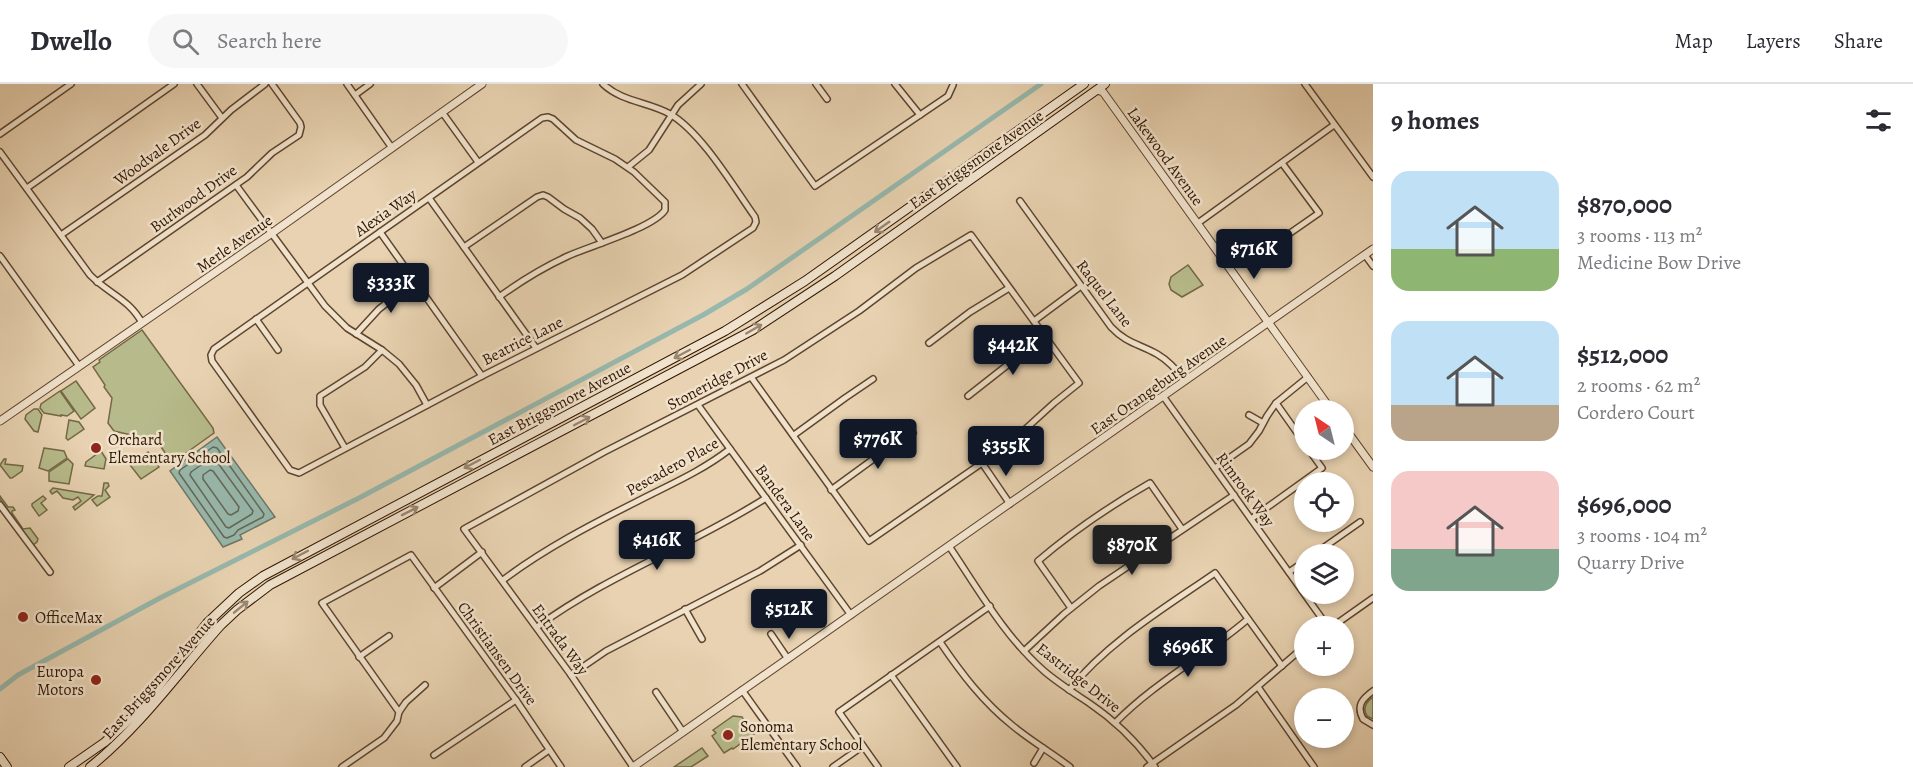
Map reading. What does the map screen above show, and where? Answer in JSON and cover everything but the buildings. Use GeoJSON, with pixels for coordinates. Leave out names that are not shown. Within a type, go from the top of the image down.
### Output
{"type":"FeatureCollection","features":[{"type":"Feature","properties":{"kind":"main road","name":"East Briggsmore Avenue"},"geometry":{"type":"LineString","coordinates":[[69,767],[102,744],[142,707],[207,623],[239,593],[262,576],[725,331],[805,281],[1084,84]]}},
{"type":"Feature","properties":{"kind":"main road","name":"East Briggsmore Avenue"},"geometry":{"type":"LineString","coordinates":[[90,767],[137,725],[222,625],[237,610],[270,585],[769,320],[835,276],[1101,87]]}},
{"type":"Feature","properties":{"kind":"main road"},"geometry":{"type":"LineString","coordinates":[[0,758],[7,767]]}},
{"type":"Feature","properties":{"kind":"street"},"geometry":{"type":"LineString","coordinates":[[0,134],[71,84]]}},
{"type":"Feature","properties":{"kind":"street"},"geometry":{"type":"LineString","coordinates":[[27,188],[174,84]]}},
{"type":"Feature","properties":{"kind":"street"},"geometry":{"type":"LineString","coordinates":[[197,84],[222,118]]}},
{"type":"Feature","properties":{"kind":"street","name":"Woodvale Drive"},"geometry":{"type":"LineString","coordinates":[[61,235],[205,135],[222,118],[265,84]]}},
{"type":"Feature","properties":{"kind":"street","name":"Burlwood Drive"},"geometry":{"type":"LineString","coordinates":[[97,282],[236,185],[269,156],[299,135],[300,123],[272,84]]}},
{"type":"Feature","properties":{"kind":"street"},"geometry":{"type":"LineString","coordinates":[[347,84],[392,148]]}},
{"type":"Feature","properties":{"kind":"street"},"geometry":{"type":"LineString","coordinates":[[354,95],[370,84]]}},
{"type":"Feature","properties":{"kind":"street","name":"Merle Avenue"},"geometry":{"type":"LineString","coordinates":[[0,421],[482,84]]}},
{"type":"Feature","properties":{"kind":"street"},"geometry":{"type":"LineString","coordinates":[[603,84],[612,92],[671,114]]}},
{"type":"Feature","properties":{"kind":"street"},"geometry":{"type":"LineString","coordinates":[[500,297],[551,264],[660,216],[666,208],[665,201],[628,167],[649,150],[661,134],[671,114],[686,96],[701,84]]}},
{"type":"Feature","properties":{"kind":"street"},"geometry":{"type":"LineString","coordinates":[[742,84],[815,186],[948,96],[953,85]]}},
{"type":"Feature","properties":{"kind":"street"},"geometry":{"type":"LineString","coordinates":[[816,84],[827,99]]}},
{"type":"Feature","properties":{"kind":"street"},"geometry":{"type":"LineString","coordinates":[[895,84],[920,115]]}},
{"type":"Feature","properties":{"kind":"street"},"geometry":{"type":"LineString","coordinates":[[1305,84],[1373,177]]}},
{"type":"Feature","properties":{"kind":"street","name":"Lakewood Avenue"},"geometry":{"type":"LineString","coordinates":[[1101,87],[1324,400]]}},
{"type":"Feature","properties":{"kind":"street"},"geometry":{"type":"LineString","coordinates":[[442,112],[478,162]]}},
{"type":"Feature","properties":{"kind":"street","name":"Beatrice Lane"},"geometry":{"type":"LineString","coordinates":[[294,473],[304,471],[482,376],[682,274],[753,228],[756,222],[755,217],[701,141],[671,114]]}},
{"type":"Feature","properties":{"kind":"street","name":"Alexia Way"},"geometry":{"type":"LineString","coordinates":[[294,473],[212,361],[211,355],[214,350],[542,118],[553,119],[576,140],[628,167]]}},
{"type":"Feature","properties":{"kind":"street"},"geometry":{"type":"LineString","coordinates":[[1198,223],[1334,125]]}},
{"type":"Feature","properties":{"kind":"street"},"geometry":{"type":"LineString","coordinates":[[0,152],[90,276],[128,303],[142,323]]}},
{"type":"Feature","properties":{"kind":"street"},"geometry":{"type":"LineString","coordinates":[[1270,248],[1319,213],[1282,163]]}},
{"type":"Feature","properties":{"kind":"street"},"geometry":{"type":"LineString","coordinates":[[236,185],[325,306],[336,318],[382,350],[409,374],[427,405]]}},
{"type":"Feature","properties":{"kind":"street"},"geometry":{"type":"LineString","coordinates":[[464,247],[537,196],[543,195],[586,223],[602,243]]}},
{"type":"Feature","properties":{"kind":"street"},"geometry":{"type":"LineString","coordinates":[[429,198],[536,348]]}},
{"type":"Feature","properties":{"kind":"street","name":"Raquel Lane"},"geometry":{"type":"LineString","coordinates":[[1020,201],[1118,334],[1130,343],[1164,358],[1185,381]]}},
{"type":"Feature","properties":{"kind":"street"},"geometry":{"type":"LineString","coordinates":[[380,232],[482,376]]}},
{"type":"Feature","properties":{"kind":"street","name":"Stoneridge Drive"},"geometry":{"type":"LineString","coordinates":[[465,529],[604,452],[798,351],[859,311],[916,268],[971,235],[1010,288]]}},
{"type":"Feature","properties":{"kind":"street","name":"East Orangeburg Avenue"},"geometry":{"type":"LineString","coordinates":[[633,767],[1373,249]]}},
{"type":"Feature","properties":{"kind":"street"},"geometry":{"type":"LineString","coordinates":[[1365,255],[1373,266]]}},
{"type":"Feature","properties":{"kind":"street"},"geometry":{"type":"LineString","coordinates":[[0,256],[79,366]]}},
{"type":"Feature","properties":{"kind":"street"},"geometry":{"type":"LineString","coordinates":[[356,334],[379,309],[415,281]]}},
{"type":"Feature","properties":{"kind":"street"},"geometry":{"type":"LineString","coordinates":[[1034,321],[1081,286]]}},
{"type":"Feature","properties":{"kind":"street"},"geometry":{"type":"LineString","coordinates":[[751,377],[869,541],[1023,433],[1079,383],[1010,288],[970,312],[929,343]]}},
{"type":"Feature","properties":{"kind":"street"},"geometry":{"type":"LineString","coordinates":[[256,319],[278,350]]}},
{"type":"Feature","properties":{"kind":"street"},"geometry":{"type":"LineString","coordinates":[[968,396],[1010,363],[1047,340]]}},
{"type":"Feature","properties":{"kind":"street"},"geometry":{"type":"LineString","coordinates":[[345,448],[320,405],[319,399],[322,394],[365,367],[382,350]]}},
{"type":"Feature","properties":{"kind":"street"},"geometry":{"type":"LineString","coordinates":[[1215,468],[1249,444],[1276,403],[1308,377]]}},
{"type":"Feature","properties":{"kind":"street"},"geometry":{"type":"LineString","coordinates":[[794,435],[873,379]]}},
{"type":"Feature","properties":{"kind":"street","name":"Rimrock Way"},"geometry":{"type":"LineString","coordinates":[[1163,396],[1322,616]]}},
{"type":"Feature","properties":{"kind":"street"},"geometry":{"type":"LineString","coordinates":[[1276,403],[1294,428]]}},
{"type":"Feature","properties":{"kind":"street","name":"Bandera Lane"},"geometry":{"type":"LineString","coordinates":[[698,405],[851,615]]}},
{"type":"Feature","properties":{"kind":"street"},"geometry":{"type":"LineString","coordinates":[[1249,415],[1263,423]]}},
{"type":"Feature","properties":{"kind":"street"},"geometry":{"type":"LineString","coordinates":[[831,490],[879,455],[913,434]]}},
{"type":"Feature","properties":{"kind":"street"},"geometry":{"type":"LineString","coordinates":[[1354,441],[1373,467]]}},
{"type":"Feature","properties":{"kind":"street","name":"Pescadero Place"},"geometry":{"type":"LineString","coordinates":[[503,580],[535,557],[698,470],[730,449]]}},
{"type":"Feature","properties":{"kind":"street"},"geometry":{"type":"LineString","coordinates":[[1251,519],[1322,468],[1316,460]]}},
{"type":"Feature","properties":{"kind":"street"},"geometry":{"type":"LineString","coordinates":[[982,463],[1010,504]]}},
{"type":"Feature","properties":{"kind":"street"},"geometry":{"type":"LineString","coordinates":[[1071,608],[1038,561],[1101,512],[1150,483],[1182,530]]}},
{"type":"Feature","properties":{"kind":"street"},"geometry":{"type":"LineString","coordinates":[[1024,651],[1071,608],[1123,568],[1234,495]]}},
{"type":"Feature","properties":{"kind":"street"},"geometry":{"type":"LineString","coordinates":[[537,627],[575,602],[766,498]]}},
{"type":"Feature","properties":{"kind":"street"},"geometry":{"type":"LineString","coordinates":[[0,505],[50,572]]}},
{"type":"Feature","properties":{"kind":"street"},"geometry":{"type":"LineString","coordinates":[[1329,544],[1360,522]]}},
{"type":"Feature","properties":{"kind":"street","name":"Entrada Way"},"geometry":{"type":"LineString","coordinates":[[465,529],[571,675],[633,767]]}},
{"type":"Feature","properties":{"kind":"street"},"geometry":{"type":"LineString","coordinates":[[571,675],[606,651],[801,546]]}},
{"type":"Feature","properties":{"kind":"street","name":"Eastridge Drive"},"geometry":{"type":"LineString","coordinates":[[949,546],[1024,651],[1044,671],[1115,723],[1151,766]]}},
{"type":"Feature","properties":{"kind":"street"},"geometry":{"type":"LineString","coordinates":[[434,588],[482,552]]}},
{"type":"Feature","properties":{"kind":"street","name":"Christiansen Drive"},"geometry":{"type":"LineString","coordinates":[[359,657],[322,603],[411,555],[516,700],[561,767]]}},
{"type":"Feature","properties":{"kind":"street"},"geometry":{"type":"LineString","coordinates":[[1289,572],[1294,569]]}},
{"type":"Feature","properties":{"kind":"street"},"geometry":{"type":"LineString","coordinates":[[1069,690],[1116,642],[1215,573],[1282,666]]}},
{"type":"Feature","properties":{"kind":"street"},"geometry":{"type":"LineString","coordinates":[[1346,616],[1373,598]]}},
{"type":"Feature","properties":{"kind":"street"},"geometry":{"type":"LineString","coordinates":[[878,767],[839,712],[990,606]]}},
{"type":"Feature","properties":{"kind":"street"},"geometry":{"type":"LineString","coordinates":[[685,609],[702,639]]}},
{"type":"Feature","properties":{"kind":"street"},"geometry":{"type":"LineString","coordinates":[[1115,723],[1152,689],[1217,645],[1248,619]]}},
{"type":"Feature","properties":{"kind":"street"},"geometry":{"type":"LineString","coordinates":[[771,634],[788,659]]}},
{"type":"Feature","properties":{"kind":"street"},"geometry":{"type":"LineString","coordinates":[[389,636],[359,657],[399,712]]}},
{"type":"Feature","properties":{"kind":"street"},"geometry":{"type":"LineString","coordinates":[[940,642],[960,671],[987,703],[1014,727],[1070,767]]}},
{"type":"Feature","properties":{"kind":"street"},"geometry":{"type":"LineString","coordinates":[[1151,766],[1258,687],[1294,656]]}},
{"type":"Feature","properties":{"kind":"street"},"geometry":{"type":"LineString","coordinates":[[891,675],[957,767]]}},
{"type":"Feature","properties":{"kind":"street"},"geometry":{"type":"LineString","coordinates":[[342,767],[384,738],[397,721],[399,712],[406,702],[425,685]]}},
{"type":"Feature","properties":{"kind":"street"},"geometry":{"type":"LineString","coordinates":[[1258,687],[1314,767]]}},
{"type":"Feature","properties":{"kind":"street"},"geometry":{"type":"LineString","coordinates":[[742,690],[797,767]]}},
{"type":"Feature","properties":{"kind":"street"},"geometry":{"type":"LineString","coordinates":[[1373,691],[1361,702],[1359,709],[1363,719],[1373,725]]}},
{"type":"Feature","properties":{"kind":"street"},"geometry":{"type":"LineString","coordinates":[[656,692],[683,732]]}},
{"type":"Feature","properties":{"kind":"street"},"geometry":{"type":"LineString","coordinates":[[434,755],[516,700]]}},
{"type":"Feature","properties":{"kind":"street"},"geometry":{"type":"LineString","coordinates":[[833,767],[863,746]]}},
{"type":"Feature","properties":{"kind":"street"},"geometry":{"type":"LineString","coordinates":[[1034,763],[1043,748]]}},
{"type":"Feature","properties":{"kind":"street"},"geometry":{"type":"LineString","coordinates":[[525,767],[549,750]]}},
{"type":"Feature","properties":{"kind":"green space"},"geometry":{"type":"Polygon","coordinates":[[[1188,265],[1203,285],[1182,297],[1171,290],[1169,284],[1171,277],[1188,265]]]}},
{"type":"Feature","properties":{"kind":"green space"},"geometry":{"type":"Polygon","coordinates":[[[142,330],[213,428],[214,433],[172,463],[157,441],[114,431],[108,423],[112,398],[93,367],[100,362],[99,360],[142,330]]]}},
{"type":"Feature","properties":{"kind":"green space"},"geometry":{"type":"Polygon","coordinates":[[[76,381],[95,408],[81,419],[61,391],[76,381]]]}},
{"type":"Feature","properties":{"kind":"green space"},"geometry":{"type":"Polygon","coordinates":[[[60,391],[74,411],[67,416],[44,413],[40,408],[41,404],[60,391]]]}},
{"type":"Feature","properties":{"kind":"green space"},"geometry":{"type":"Polygon","coordinates":[[[38,409],[42,415],[38,432],[34,431],[25,419],[26,415],[38,409]]]}},
{"type":"Feature","properties":{"kind":"green space"},"geometry":{"type":"Polygon","coordinates":[[[69,420],[79,422],[84,429],[68,440],[66,438],[69,420]]]}},
{"type":"Feature","properties":{"kind":"green space"},"geometry":{"type":"Polygon","coordinates":[[[44,448],[64,451],[67,458],[48,471],[39,468],[44,448]]]}},
{"type":"Feature","properties":{"kind":"green space"},"geometry":{"type":"Polygon","coordinates":[[[101,451],[106,459],[104,469],[85,466],[86,462],[101,451]]]}},
{"type":"Feature","properties":{"kind":"green space"},"geometry":{"type":"Polygon","coordinates":[[[148,452],[159,467],[141,479],[130,465],[148,452]]]}},
{"type":"Feature","properties":{"kind":"green space"},"geometry":{"type":"Polygon","coordinates":[[[6,459],[5,464],[23,466],[22,471],[10,478],[0,465],[6,459]]]}},
{"type":"Feature","properties":{"kind":"green space"},"geometry":{"type":"Polygon","coordinates":[[[68,459],[73,464],[69,484],[49,481],[49,472],[68,459]]]}},
{"type":"Feature","properties":{"kind":"green space"},"geometry":{"type":"Polygon","coordinates":[[[104,483],[108,483],[109,486],[105,490],[110,497],[97,506],[92,500],[102,496],[104,483]]]}},
{"type":"Feature","properties":{"kind":"green space"},"geometry":{"type":"Polygon","coordinates":[[[53,488],[94,495],[75,510],[73,507],[81,501],[78,497],[73,500],[63,498],[57,491],[52,494],[50,491],[53,488]]]}},
{"type":"Feature","properties":{"kind":"green space"},"geometry":{"type":"Polygon","coordinates":[[[0,496],[8,507],[13,507],[15,510],[12,513],[23,529],[30,528],[38,539],[33,545],[0,499],[0,496]]]}},
{"type":"Feature","properties":{"kind":"green space"},"geometry":{"type":"Polygon","coordinates":[[[43,496],[46,499],[41,503],[47,510],[39,516],[32,504],[43,496]]]}},
{"type":"Feature","properties":{"kind":"green space"},"geometry":{"type":"Polygon","coordinates":[[[1373,697],[1373,719],[1367,716],[1365,708],[1373,697]]]}},
{"type":"Feature","properties":{"kind":"green space"},"geometry":{"type":"Polygon","coordinates":[[[733,716],[742,717],[754,734],[724,753],[712,736],[716,733],[713,730],[733,716]]]}},
{"type":"Feature","properties":{"kind":"green space"},"geometry":{"type":"Polygon","coordinates":[[[702,748],[708,756],[691,767],[674,767],[702,748]]]}},
{"type":"Feature","properties":{"kind":"water"},"geometry":{"type":"Polygon","coordinates":[[[217,437],[275,517],[240,535],[242,539],[223,547],[170,471],[217,437]]]}},
{"type":"Feature","properties":{"kind":"waterway"},"geometry":{"type":"LineString","coordinates":[[0,689],[18,675],[160,598],[359,498],[703,315],[747,289],[1041,84]]}},
{"type":"Feature","properties":{"kind":"place","name":"Orchard Elementary School"},"geometry":{"type":"Point","coordinates":[96,448]}},
{"type":"Feature","properties":{"kind":"place","name":"OfficeMax"},"geometry":{"type":"Point","coordinates":[23,617]}},
{"type":"Feature","properties":{"kind":"place","name":"Europa Motors"},"geometry":{"type":"Point","coordinates":[96,680]}},
{"type":"Feature","properties":{"kind":"place","name":"Sonoma Elementary School"},"geometry":{"type":"Point","coordinates":[728,735]}}]}
